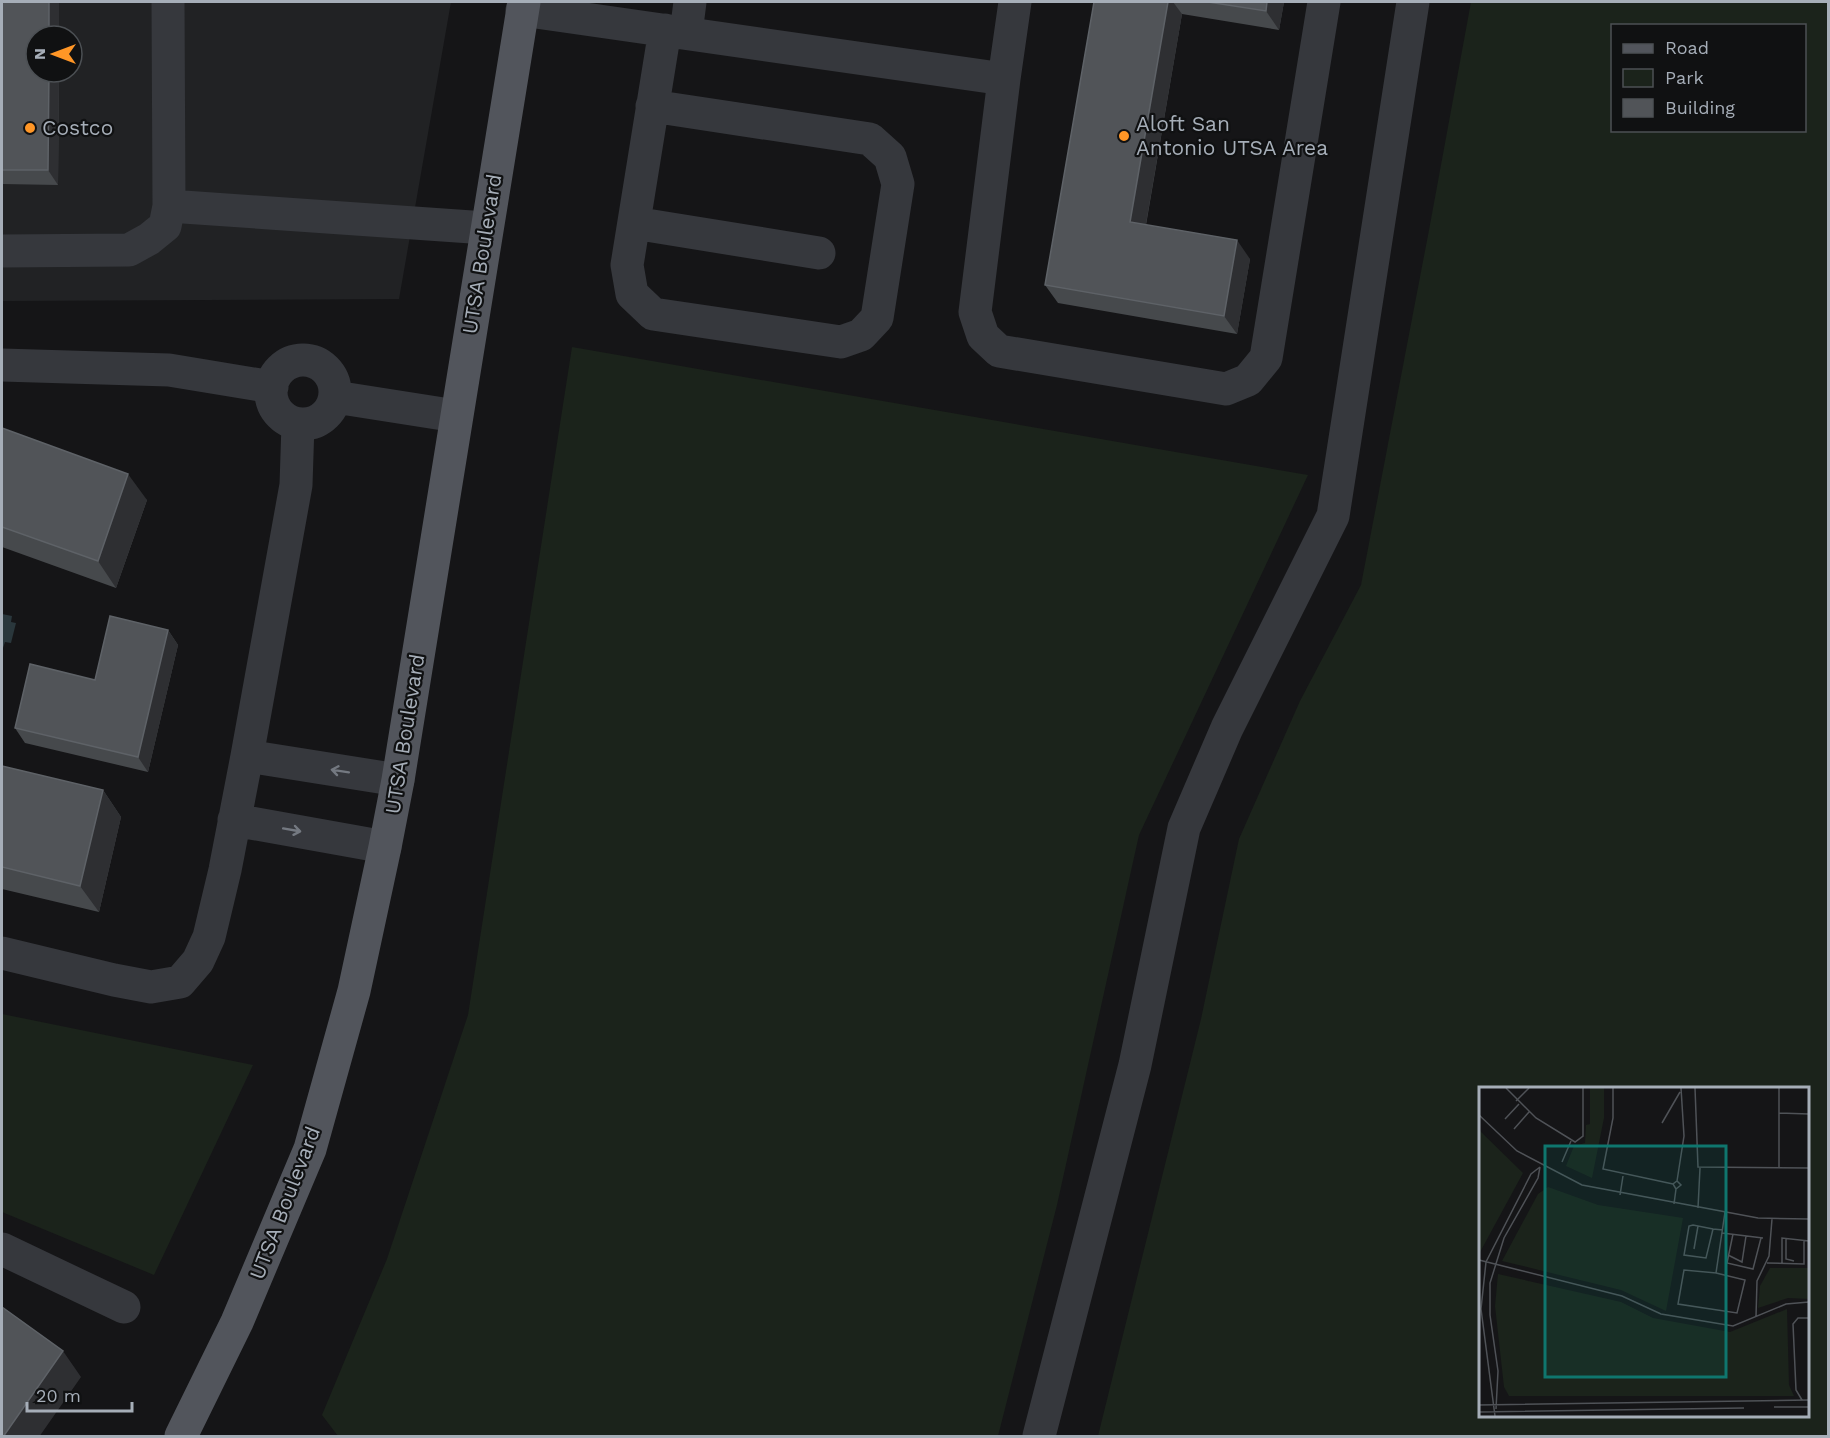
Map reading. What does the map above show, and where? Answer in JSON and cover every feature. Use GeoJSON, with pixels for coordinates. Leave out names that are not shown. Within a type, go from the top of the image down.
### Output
{"type":"FeatureCollection","features":[{"type":"Feature","properties":{"kind":"main road","name":"UTSA Boulevard"},"geometry":{"type":"LineString","coordinates":[[181,1437],[237,1322],[310,1149],[354,991],[398,780],[523,6]]}},
{"type":"Feature","properties":{"kind":"lane"},"geometry":{"type":"LineString","coordinates":[[2,251],[129,250],[165,226],[169,206],[168,2]]}},
{"type":"Feature","properties":{"kind":"lane"},"geometry":{"type":"LineString","coordinates":[[1015,2],[975,312],[983,336],[999,351],[1226,389],[1248,380],[1266,358],[1324,2]]}},
{"type":"Feature","properties":{"kind":"lane"},"geometry":{"type":"LineString","coordinates":[[1039,1437],[1135,1065],[1184,828],[1227,728],[1333,516],[1413,2]]}},
{"type":"Feature","properties":{"kind":"lane"},"geometry":{"type":"LineString","coordinates":[[523,6],[680,21],[1004,79]]}},
{"type":"Feature","properties":{"kind":"lane"},"geometry":{"type":"LineString","coordinates":[[652,106],[870,139],[890,157],[898,184],[877,318],[861,335],[841,342],[653,314],[632,294],[627,265],[652,106],[680,21]]}},
{"type":"Feature","properties":{"kind":"lane"},"geometry":{"type":"LineString","coordinates":[[169,206],[486,228]]}},
{"type":"Feature","properties":{"kind":"lane"},"geometry":{"type":"LineString","coordinates":[[634,223],[819,253]]}},
{"type":"Feature","properties":{"kind":"lane"},"geometry":{"type":"LineString","coordinates":[[308,360],[320,364],[329,373],[334,385],[335,397],[331,409],[322,418],[311,424],[298,424],[287,420],[277,411],[272,400],[272,387],[276,375],[284,366],[296,361],[308,360]]}},
{"type":"Feature","properties":{"kind":"lane"},"geometry":{"type":"LineString","coordinates":[[2,365],[169,370],[272,387]]}},
{"type":"Feature","properties":{"kind":"lane"},"geometry":{"type":"LineString","coordinates":[[335,397],[456,416]]}},
{"type":"Feature","properties":{"kind":"lane"},"geometry":{"type":"LineString","coordinates":[[2,953],[151,987],[180,982],[198,961],[209,937],[225,870],[247,756],[296,485],[298,424]]}},
{"type":"Feature","properties":{"kind":"lane"},"geometry":{"type":"LineString","coordinates":[[247,756],[398,780]]}},
{"type":"Feature","properties":{"kind":"lane"},"geometry":{"type":"LineString","coordinates":[[234,820],[385,847]]}},
{"type":"Feature","properties":{"kind":"lane"},"geometry":{"type":"LineString","coordinates":[[2,1249],[124,1307]]}},
{"type":"Feature","properties":{"kind":"shaded area"},"geometry":{"type":"Polygon","coordinates":[[[2,2],[451,2],[399,299],[2,301],[2,2]]]}},
{"type":"Feature","properties":{"kind":"shaded area"},"geometry":{"type":"Polygon","coordinates":[[[2,614],[12,616],[11,622],[16,623],[11,643],[5,642],[3,648],[2,647],[2,614]]]}},
{"type":"Feature","properties":{"kind":"green space"},"geometry":{"type":"Polygon","coordinates":[[[1471,2],[1828,2],[1828,1436],[1098,1436],[1201,1019],[1239,839],[1300,701],[1361,585],[1471,2]]]}},
{"type":"Feature","properties":{"kind":"green space"},"geometry":{"type":"Polygon","coordinates":[[[572,347],[1308,475],[1139,835],[1057,1205],[998,1436],[338,1436],[322,1415],[387,1259],[468,1015],[572,347]]]}},
{"type":"Feature","properties":{"kind":"green space"},"geometry":{"type":"Polygon","coordinates":[[[2,1014],[253,1065],[154,1275],[2,1212],[2,1014]]]}},
{"type":"Feature","properties":{"kind":"building","name":"Costco"},"geometry":{"type":"Polygon","coordinates":[[[2,2],[49,2],[49,24],[24,24],[24,84],[49,84],[48,170],[2,170],[2,2]]]}},
{"type":"Feature","properties":{"kind":"building","name":"Aloft San Antonio UTSA Area"},"geometry":{"type":"Polygon","coordinates":[[[1094,2],[1168,2],[1130,222],[1237,240],[1224,316],[1045,285],[1094,2]]]}},
{"type":"Feature","properties":{"kind":"building"},"geometry":{"type":"Polygon","coordinates":[[[1208,2],[1267,2],[1266,11],[1208,2]]]}},
{"type":"Feature","properties":{"kind":"building"},"geometry":{"type":"Polygon","coordinates":[[[2,428],[128,474],[98,561],[2,527],[2,428]]]}},
{"type":"Feature","properties":{"kind":"building"},"geometry":{"type":"Polygon","coordinates":[[[110,616],[168,630],[138,757],[15,728],[30,664],[95,680],[110,616]]]}},
{"type":"Feature","properties":{"kind":"building"},"geometry":{"type":"Polygon","coordinates":[[[2,766],[103,790],[80,886],[2,867],[2,766]]]}},
{"type":"Feature","properties":{"kind":"building"},"geometry":{"type":"Polygon","coordinates":[[[2,1307],[63,1351],[3,1437],[2,1437],[2,1307]]]}},
{"type":"Feature","properties":{"kind":"place","name":"Costco"},"geometry":{"type":"Point","coordinates":[30,128]}},
{"type":"Feature","properties":{"kind":"place","name":"Aloft San Antonio UTSA Area"},"geometry":{"type":"Point","coordinates":[1124,136]}}]}
